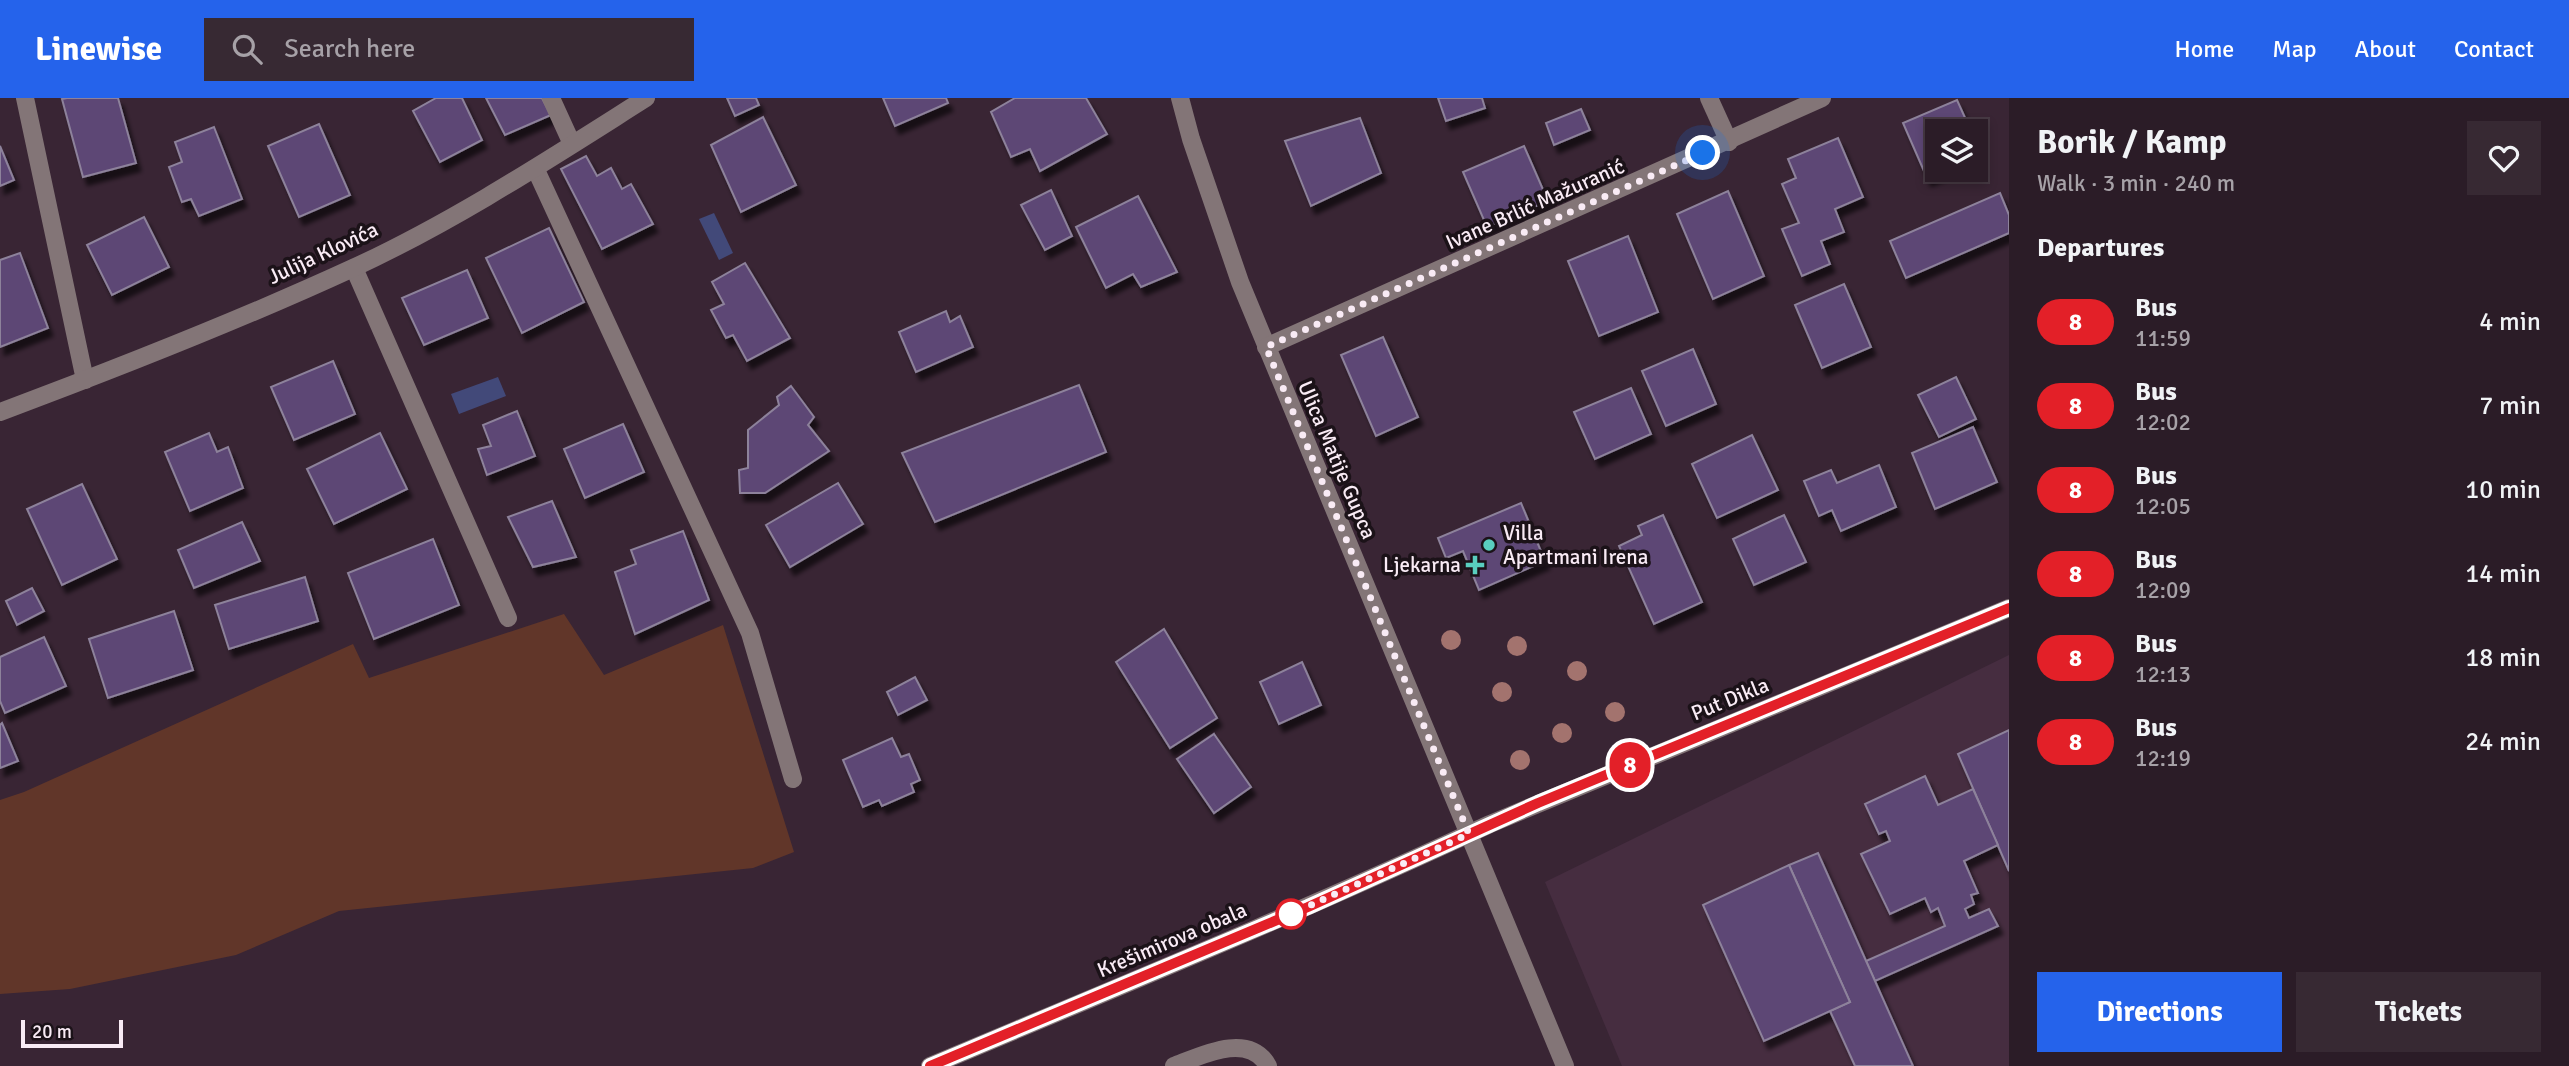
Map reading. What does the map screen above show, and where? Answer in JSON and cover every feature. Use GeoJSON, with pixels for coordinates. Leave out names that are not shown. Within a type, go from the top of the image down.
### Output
{"type":"FeatureCollection","features":[{"type":"Feature","properties":{"kind":"street"},"geometry":{"type":"LineString","coordinates":[[25,98],[85,380]]}},
{"type":"Feature","properties":{"kind":"street"},"geometry":{"type":"LineString","coordinates":[[551,98],[572,145]]}},
{"type":"Feature","properties":{"kind":"street","name":"Julija Klovića"},"geometry":{"type":"LineString","coordinates":[[0,412],[85,380],[354,268],[536,170],[646,98]]}},
{"type":"Feature","properties":{"kind":"street","name":"Ulica Matije Gupca"},"geometry":{"type":"LineString","coordinates":[[1180,98],[1226,243],[1266,347],[1565,1066]]}},
{"type":"Feature","properties":{"kind":"street"},"geometry":{"type":"LineString","coordinates":[[1709,98],[1729,142]]}},
{"type":"Feature","properties":{"kind":"street","name":"Ivane Brlić Mažuranić"},"geometry":{"type":"LineString","coordinates":[[1266,347],[1729,142],[1822,98]]}},
{"type":"Feature","properties":{"kind":"street"},"geometry":{"type":"LineString","coordinates":[[536,170],[750,633],[793,779]]}},
{"type":"Feature","properties":{"kind":"street"},"geometry":{"type":"LineString","coordinates":[[354,268],[508,618]]}},
{"type":"Feature","properties":{"kind":"street","name":"Put Dikla"},"geometry":{"type":"LineString","coordinates":[[1469,834],[2009,608]]}},
{"type":"Feature","properties":{"kind":"street","name":"Krešimirova obala"},"geometry":{"type":"LineString","coordinates":[[930,1066],[1308,907],[1469,834]]}},
{"type":"Feature","properties":{"kind":"street"},"geometry":{"type":"LineString","coordinates":[[1174,1066],[1223,1048],[1245,1049],[1268,1066]]}},
{"type":"Feature","properties":{"kind":"shaded area"},"geometry":{"type":"Polygon","coordinates":[[[564,614],[604,675],[723,625],[794,852],[753,868],[339,911],[236,955],[70,989],[0,994],[0,800],[24,792],[353,644],[369,678],[564,614]]]}},
{"type":"Feature","properties":{"kind":"shaded area"},"geometry":{"type":"Polygon","coordinates":[[[2009,655],[2009,1066],[1622,1066],[1545,882],[2009,655]]]}},
{"type":"Feature","properties":{"kind":"water"},"geometry":{"type":"Polygon","coordinates":[[[714,213],[733,253],[719,260],[699,219],[714,213]]]}},
{"type":"Feature","properties":{"kind":"water"},"geometry":{"type":"Polygon","coordinates":[[[498,377],[506,396],[459,414],[451,394],[498,377]]]}},
{"type":"Feature","properties":{"kind":"building"},"geometry":{"type":"Polygon","coordinates":[[[118,98],[136,163],[83,177],[62,99],[118,98]]]}},
{"type":"Feature","properties":{"kind":"building"},"geometry":{"type":"Polygon","coordinates":[[[436,98],[462,98],[482,140],[440,162],[413,111],[436,98]]]}},
{"type":"Feature","properties":{"kind":"building"},"geometry":{"type":"Polygon","coordinates":[[[486,98],[542,98],[551,115],[505,135],[486,98]]]}},
{"type":"Feature","properties":{"kind":"building"},"geometry":{"type":"Polygon","coordinates":[[[727,98],[756,98],[759,105],[735,116],[727,98]]]}},
{"type":"Feature","properties":{"kind":"building"},"geometry":{"type":"Polygon","coordinates":[[[883,98],[946,98],[948,103],[895,126],[883,98]]]}},
{"type":"Feature","properties":{"kind":"building"},"geometry":{"type":"Polygon","coordinates":[[[1015,98],[1086,98],[1107,134],[1040,171],[1030,149],[1011,157],[991,112],[1015,98]]]}},
{"type":"Feature","properties":{"kind":"building"},"geometry":{"type":"Polygon","coordinates":[[[1438,98],[1482,98],[1485,108],[1446,121],[1438,98]]]}},
{"type":"Feature","properties":{"kind":"building"},"geometry":{"type":"Polygon","coordinates":[[[1957,100],[1966,119],[1925,119],[1925,173],[1903,123],[1957,100]]]}},
{"type":"Feature","properties":{"kind":"building"},"geometry":{"type":"Polygon","coordinates":[[[1581,109],[1590,130],[1554,145],[1546,123],[1581,109]]]}},
{"type":"Feature","properties":{"kind":"building"},"geometry":{"type":"Polygon","coordinates":[[[763,117],[796,185],[741,212],[711,145],[763,117]]]}},
{"type":"Feature","properties":{"kind":"building"},"geometry":{"type":"Polygon","coordinates":[[[1360,118],[1381,173],[1311,206],[1285,141],[1360,118]]]}},
{"type":"Feature","properties":{"kind":"building"},"geometry":{"type":"Polygon","coordinates":[[[319,124],[350,195],[299,217],[268,146],[319,124]]]}},
{"type":"Feature","properties":{"kind":"building"},"geometry":{"type":"Polygon","coordinates":[[[214,127],[242,199],[199,216],[191,199],[182,202],[169,167],[182,162],[175,142],[214,127]]]}},
{"type":"Feature","properties":{"kind":"building"},"geometry":{"type":"Polygon","coordinates":[[[1838,138],[1863,197],[1835,209],[1844,232],[1821,241],[1830,264],[1802,276],[1782,229],[1799,223],[1782,184],[1796,178],[1788,159],[1838,138]]]}},
{"type":"Feature","properties":{"kind":"building"},"geometry":{"type":"Polygon","coordinates":[[[0,146],[14,180],[0,186],[0,146]]]}},
{"type":"Feature","properties":{"kind":"building"},"geometry":{"type":"Polygon","coordinates":[[[1524,146],[1548,201],[1487,227],[1463,172],[1524,146]]]}},
{"type":"Feature","properties":{"kind":"building"},"geometry":{"type":"Polygon","coordinates":[[[586,156],[597,176],[611,168],[622,189],[631,184],[653,224],[602,249],[561,169],[586,156]]]}},
{"type":"Feature","properties":{"kind":"building"},"geometry":{"type":"Polygon","coordinates":[[[1051,190],[1072,236],[1045,250],[1021,205],[1051,190]]]}},
{"type":"Feature","properties":{"kind":"building"},"geometry":{"type":"Polygon","coordinates":[[[1728,191],[1764,276],[1713,299],[1677,214],[1728,191]]]}},
{"type":"Feature","properties":{"kind":"building"},"geometry":{"type":"Polygon","coordinates":[[[2000,193],[2009,215],[2009,233],[1906,278],[1890,241],[2000,193]]]}},
{"type":"Feature","properties":{"kind":"building"},"geometry":{"type":"Polygon","coordinates":[[[1138,196],[1177,272],[1141,287],[1133,274],[1106,288],[1076,227],[1138,196]]]}},
{"type":"Feature","properties":{"kind":"building"},"geometry":{"type":"Polygon","coordinates":[[[144,217],[169,267],[112,295],[87,245],[144,217]]]}},
{"type":"Feature","properties":{"kind":"building"},"geometry":{"type":"Polygon","coordinates":[[[549,228],[584,302],[522,333],[486,258],[549,228]]]}},
{"type":"Feature","properties":{"kind":"building"},"geometry":{"type":"Polygon","coordinates":[[[1628,236],[1658,312],[1599,336],[1568,261],[1628,236]]]}},
{"type":"Feature","properties":{"kind":"building"},"geometry":{"type":"Polygon","coordinates":[[[20,253],[48,328],[0,347],[0,260],[20,253]]]}},
{"type":"Feature","properties":{"kind":"building"},"geometry":{"type":"Polygon","coordinates":[[[745,263],[790,338],[747,361],[733,335],[726,338],[711,310],[724,304],[712,282],[745,263]]]}},
{"type":"Feature","properties":{"kind":"building"},"geometry":{"type":"Polygon","coordinates":[[[467,270],[488,318],[424,345],[402,298],[467,270]]]}},
{"type":"Feature","properties":{"kind":"building"},"geometry":{"type":"Polygon","coordinates":[[[1844,284],[1871,347],[1822,368],[1795,305],[1844,284]]]}},
{"type":"Feature","properties":{"kind":"building"},"geometry":{"type":"Polygon","coordinates":[[[946,311],[950,322],[960,316],[973,347],[916,372],[899,332],[946,311]]]}},
{"type":"Feature","properties":{"kind":"building"},"geometry":{"type":"Polygon","coordinates":[[[1383,337],[1418,417],[1376,436],[1341,355],[1383,337]]]}},
{"type":"Feature","properties":{"kind":"building"},"geometry":{"type":"Polygon","coordinates":[[[1693,349],[1716,404],[1666,426],[1642,371],[1693,349]]]}},
{"type":"Feature","properties":{"kind":"building"},"geometry":{"type":"Polygon","coordinates":[[[333,361],[355,414],[294,440],[271,387],[333,361]]]}},
{"type":"Feature","properties":{"kind":"building"},"geometry":{"type":"Polygon","coordinates":[[[1956,377],[1976,419],[1939,437],[1918,395],[1956,377]]]}},
{"type":"Feature","properties":{"kind":"building"},"geometry":{"type":"Polygon","coordinates":[[[1079,385],[1106,452],[935,522],[902,453],[1079,385]]]}},
{"type":"Feature","properties":{"kind":"building"},"geometry":{"type":"Polygon","coordinates":[[[791,386],[814,417],[808,425],[829,451],[765,493],[740,493],[739,470],[748,468],[748,430],[779,405],[777,397],[791,386]]]}},
{"type":"Feature","properties":{"kind":"building"},"geometry":{"type":"Polygon","coordinates":[[[1631,388],[1651,434],[1595,459],[1574,412],[1631,388]]]}},
{"type":"Feature","properties":{"kind":"building"},"geometry":{"type":"Polygon","coordinates":[[[517,411],[535,456],[487,475],[478,449],[491,446],[483,425],[517,411]]]}},
{"type":"Feature","properties":{"kind":"building"},"geometry":{"type":"Polygon","coordinates":[[[623,424],[644,472],[585,498],[564,449],[623,424]]]}},
{"type":"Feature","properties":{"kind":"building"},"geometry":{"type":"Polygon","coordinates":[[[1973,427],[1997,482],[1935,509],[1912,453],[1973,427]]]}},
{"type":"Feature","properties":{"kind":"building"},"geometry":{"type":"Polygon","coordinates":[[[209,433],[217,452],[228,447],[243,488],[190,511],[165,452],[209,433]]]}},
{"type":"Feature","properties":{"kind":"building"},"geometry":{"type":"Polygon","coordinates":[[[380,433],[407,489],[334,524],[307,469],[380,433]]]}},
{"type":"Feature","properties":{"kind":"building"},"geometry":{"type":"Polygon","coordinates":[[[1752,435],[1778,490],[1717,518],[1692,464],[1752,435]]]}},
{"type":"Feature","properties":{"kind":"building"},"geometry":{"type":"Polygon","coordinates":[[[1879,465],[1896,507],[1841,531],[1832,510],[1819,516],[1804,481],[1831,470],[1837,483],[1879,465]]]}},
{"type":"Feature","properties":{"kind":"building"},"geometry":{"type":"Polygon","coordinates":[[[838,483],[863,524],[790,567],[766,525],[838,483]]]}},
{"type":"Feature","properties":{"kind":"building"},"geometry":{"type":"Polygon","coordinates":[[[82,484],[117,559],[62,585],[27,509],[82,484]]]}},
{"type":"Feature","properties":{"kind":"building"},"geometry":{"type":"Polygon","coordinates":[[[552,501],[576,557],[533,567],[508,517],[552,501]]]}},
{"type":"Feature","properties":{"kind":"building","name":"Villa Apartmani Irena"},"geometry":{"type":"Polygon","coordinates":[[[1521,503],[1545,561],[1479,590],[1463,551],[1446,558],[1438,538],[1521,503]]]}},
{"type":"Feature","properties":{"kind":"building"},"geometry":{"type":"Polygon","coordinates":[[[1663,515],[1702,602],[1654,624],[1619,546],[1642,535],[1638,526],[1663,515]]]}},
{"type":"Feature","properties":{"kind":"building"},"geometry":{"type":"Polygon","coordinates":[[[1784,515],[1806,562],[1754,585],[1733,539],[1784,515]]]}},
{"type":"Feature","properties":{"kind":"building"},"geometry":{"type":"Polygon","coordinates":[[[242,522],[260,561],[194,588],[178,550],[242,522]]]}},
{"type":"Feature","properties":{"kind":"building"},"geometry":{"type":"Polygon","coordinates":[[[683,531],[709,600],[635,634],[615,572],[636,564],[631,550],[683,531]]]}},
{"type":"Feature","properties":{"kind":"building"},"geometry":{"type":"Polygon","coordinates":[[[433,539],[459,605],[374,639],[348,573],[433,539]]]}},
{"type":"Feature","properties":{"kind":"building"},"geometry":{"type":"Polygon","coordinates":[[[305,577],[318,621],[229,649],[215,605],[305,577]]]}},
{"type":"Feature","properties":{"kind":"building"},"geometry":{"type":"Polygon","coordinates":[[[32,588],[44,611],[17,625],[6,601],[32,588]]]}},
{"type":"Feature","properties":{"kind":"building"},"geometry":{"type":"Polygon","coordinates":[[[174,611],[193,670],[108,698],[89,639],[174,611]]]}},
{"type":"Feature","properties":{"kind":"building"},"geometry":{"type":"Polygon","coordinates":[[[1164,629],[1217,718],[1170,748],[1116,662],[1164,629]]]}},
{"type":"Feature","properties":{"kind":"building"},"geometry":{"type":"Polygon","coordinates":[[[44,637],[66,686],[5,713],[0,701],[0,657],[44,637]]]}},
{"type":"Feature","properties":{"kind":"building"},"geometry":{"type":"Polygon","coordinates":[[[1302,662],[1321,705],[1279,724],[1260,682],[1302,662]]]}},
{"type":"Feature","properties":{"kind":"building"},"geometry":{"type":"Polygon","coordinates":[[[915,677],[927,700],[898,715],[887,692],[915,677]]]}},
{"type":"Feature","properties":{"kind":"building"},"geometry":{"type":"Polygon","coordinates":[[[2,723],[18,761],[0,768],[0,725],[2,723]]]}},
{"type":"Feature","properties":{"kind":"building"},"geometry":{"type":"Polygon","coordinates":[[[2009,730],[2009,871],[1958,754],[2009,730]]]}},
{"type":"Feature","properties":{"kind":"building"},"geometry":{"type":"Polygon","coordinates":[[[1214,734],[1251,787],[1214,813],[1177,759],[1214,734]]]}},
{"type":"Feature","properties":{"kind":"building"},"geometry":{"type":"Polygon","coordinates":[[[892,738],[901,757],[909,754],[920,780],[911,784],[914,792],[882,806],[879,800],[863,807],[843,760],[892,738]]]}},
{"type":"Feature","properties":{"kind":"building"},"geometry":{"type":"Polygon","coordinates":[[[1925,776],[1938,805],[1973,789],[1998,845],[1964,861],[1978,893],[1971,895],[1974,904],[1965,909],[1969,918],[1989,909],[1998,926],[1875,981],[1866,961],[1945,926],[1938,908],[1931,912],[1925,898],[1890,914],[1861,854],[1890,841],[1886,831],[1879,834],[1865,804],[1925,776]]]}},
{"type":"Feature","properties":{"kind":"building"},"geometry":{"type":"Polygon","coordinates":[[[1818,853],[1913,1066],[1855,1066],[1830,1011],[1850,1002],[1789,865],[1818,853]]]}},
{"type":"Feature","properties":{"kind":"building"},"geometry":{"type":"Polygon","coordinates":[[[1789,865],[1850,1002],[1764,1041],[1703,905],[1789,865]]]}},
{"type":"Feature","properties":{"kind":"bus line","name":"8"},"geometry":{"type":"LineString","coordinates":[[930,1066],[1308,907],[1538,803],[2009,608]]}},
{"type":"Feature","properties":{"kind":"place","name":"Villa Apartmani Irena"},"geometry":{"type":"Point","coordinates":[1489,545]}},
{"type":"Feature","properties":{"kind":"place","name":"Ljekarna"},"geometry":{"type":"Point","coordinates":[1475,565]}},
{"type":"Feature","properties":{"kind":"route"},"geometry":{"type":"LineString","coordinates":[[1291,914],[1284,917],[1469,834],[1266,347],[1703,153]]}}]}
